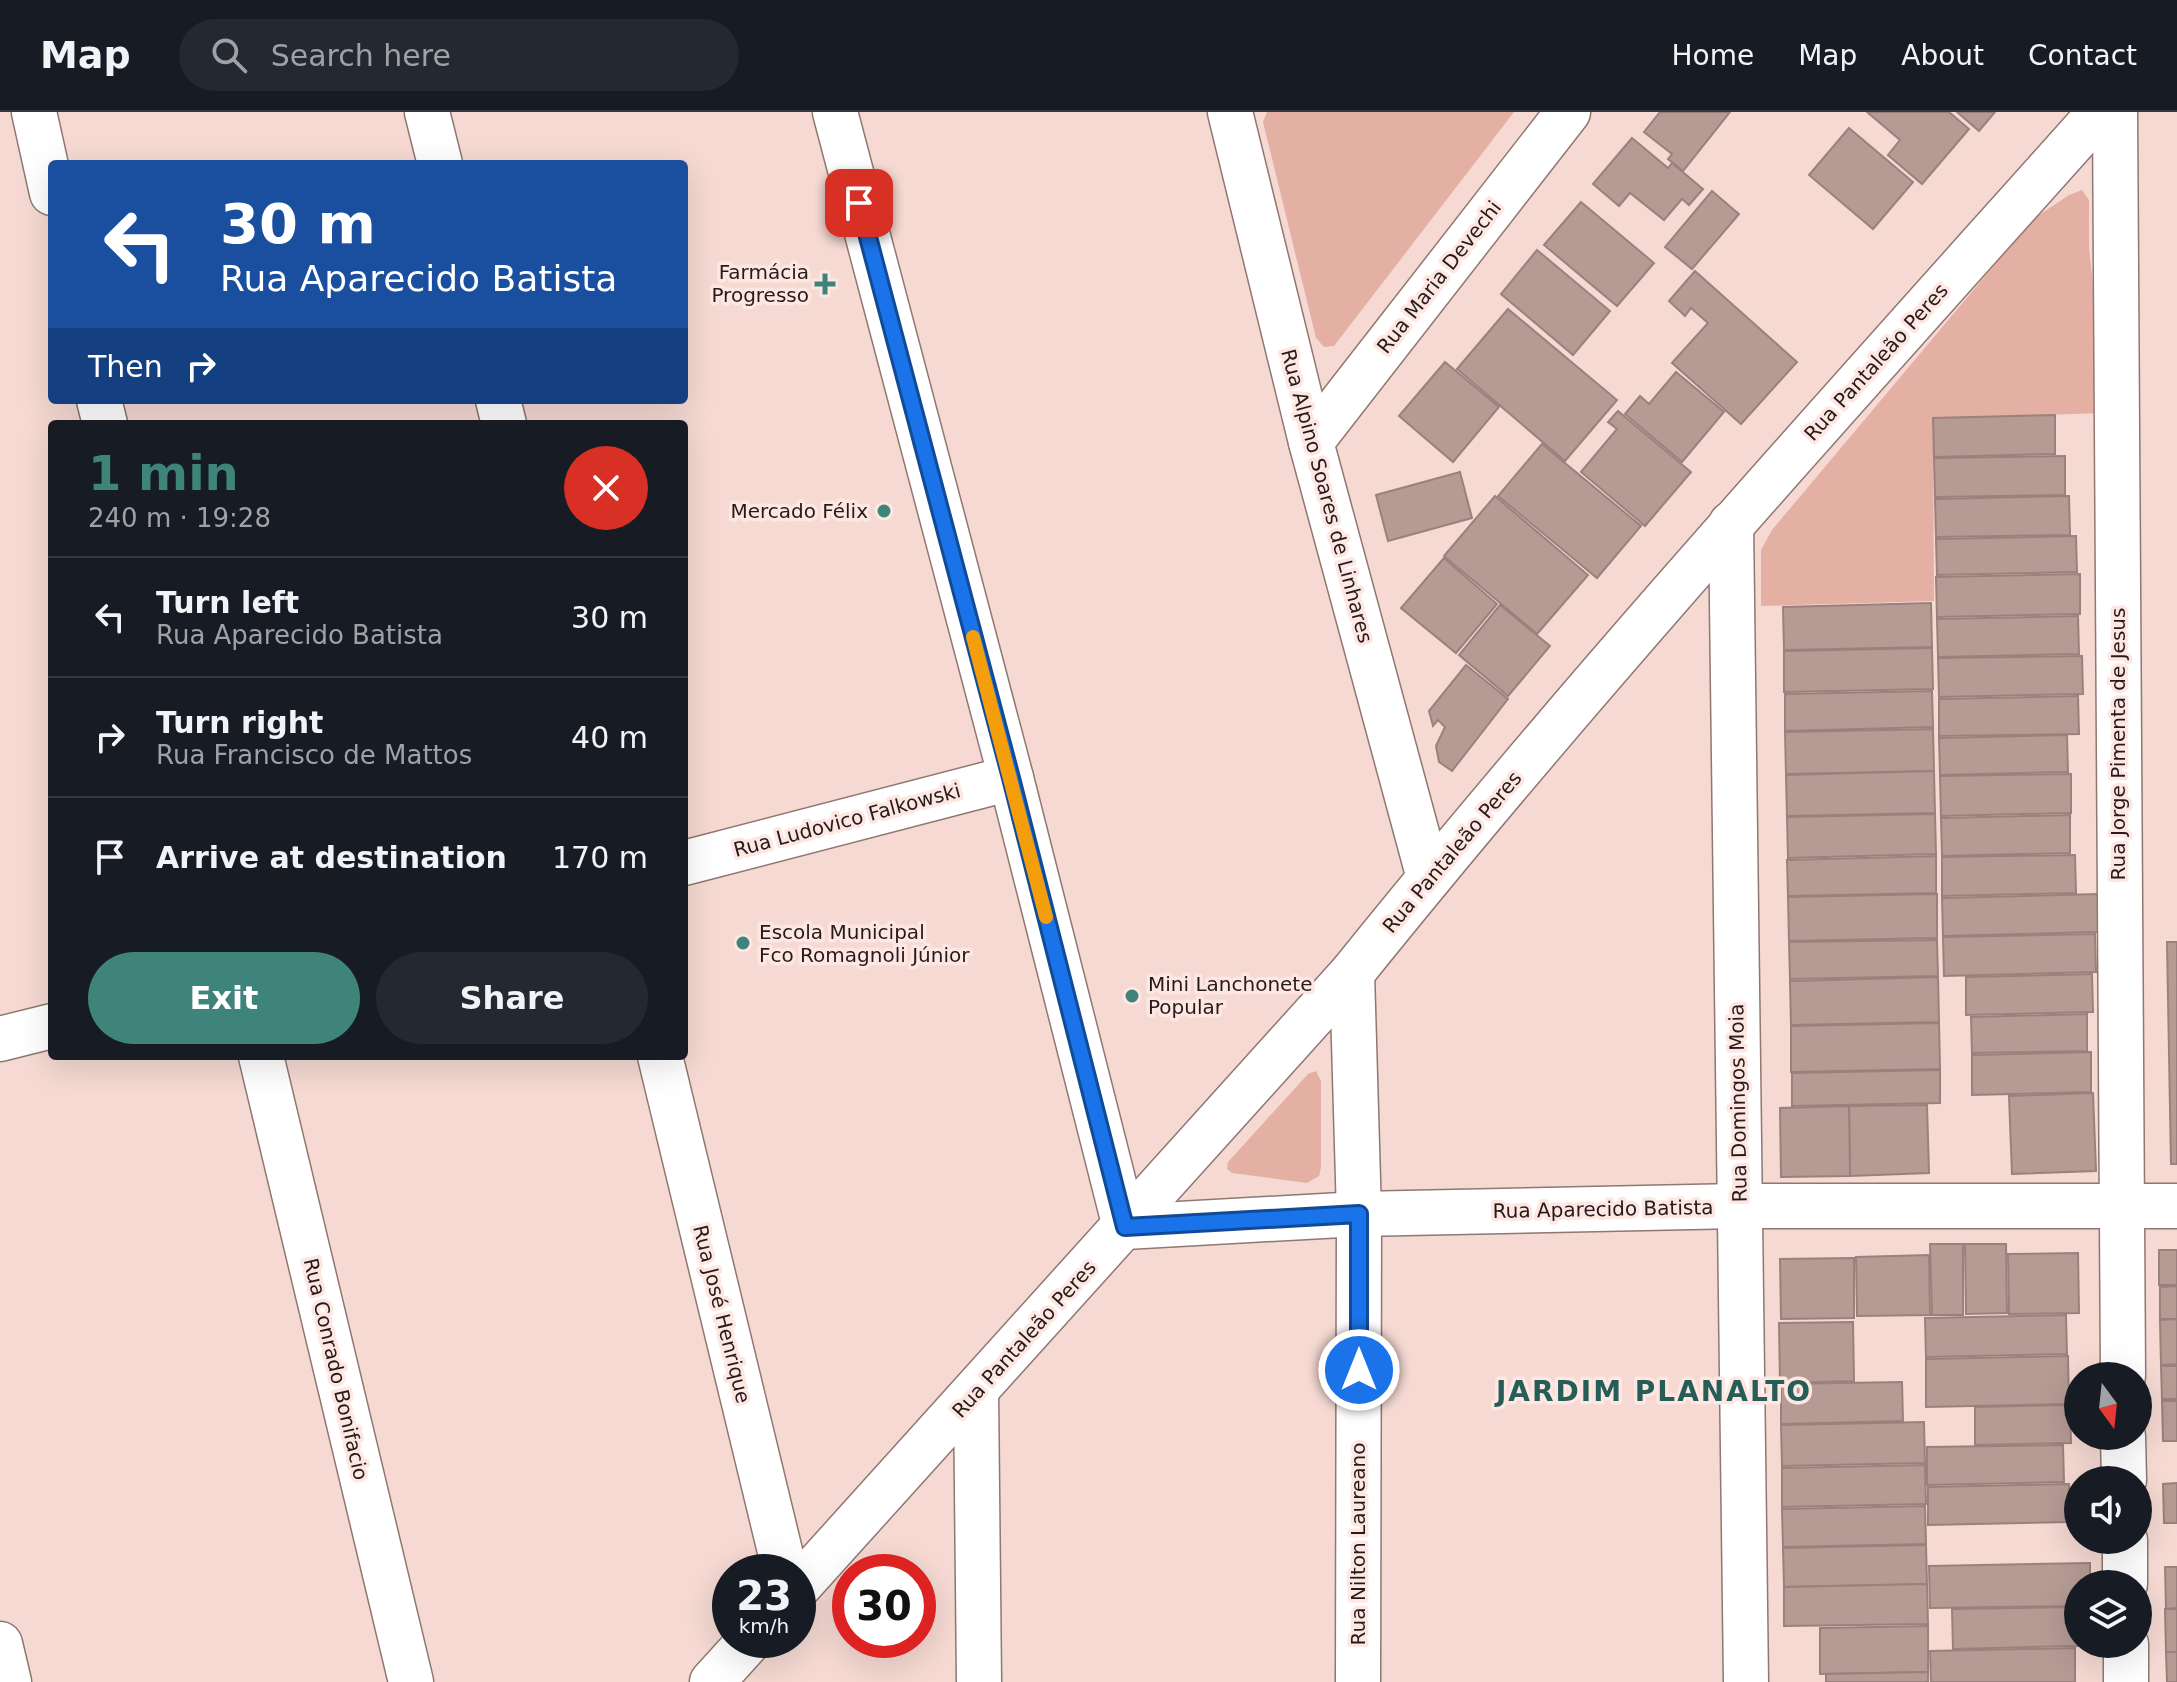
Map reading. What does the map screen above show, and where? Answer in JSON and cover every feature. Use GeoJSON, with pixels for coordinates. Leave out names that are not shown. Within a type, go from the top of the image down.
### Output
{"type":"FeatureCollection","features":[{"type":"Feature","properties":{"kind":"street"},"geometry":{"type":"LineString","coordinates":[[34,112],[48,175]]}},
{"type":"Feature","properties":{"kind":"street"},"geometry":{"type":"LineString","coordinates":[[427,112],[439,160]]}},
{"type":"Feature","properties":{"kind":"street"},"geometry":{"type":"LineString","coordinates":[[835,112],[1011,778],[1125,1227]]}},
{"type":"Feature","properties":{"kind":"street","name":"Rua Alpino Soares de Linhares"},"geometry":{"type":"LineString","coordinates":[[1230,112],[1311,442],[1429,878]]}},
{"type":"Feature","properties":{"kind":"street","name":"Rua Maria Devechi"},"geometry":{"type":"LineString","coordinates":[[1311,442],[1568,112]]}},
{"type":"Feature","properties":{"kind":"street","name":"Rua Pantaleão Peres"},"geometry":{"type":"LineString","coordinates":[[816,1567],[1352,973],[1429,878],[1731,524],[2100,112]]}},
{"type":"Feature","properties":{"kind":"street","name":"Rua Jorge Pimenta de Jesus"},"geometry":{"type":"LineString","coordinates":[[2115,112],[2123,1362]]}},
{"type":"Feature","properties":{"kind":"street","name":"Rua Domingos Moia"},"geometry":{"type":"LineString","coordinates":[[1731,524],[1746,1682]]}},
{"type":"Feature","properties":{"kind":"street","name":"Rua Ludovico Falkowski"},"geometry":{"type":"LineString","coordinates":[[688,862],[1011,778]]}},
{"type":"Feature","properties":{"kind":"street","name":"Rua Nilton Laureano"},"geometry":{"type":"LineString","coordinates":[[1352,973],[1359,1214],[1358,1682]]}},
{"type":"Feature","properties":{"kind":"street"},"geometry":{"type":"LineString","coordinates":[[0,1039],[48,1027]]}},
{"type":"Feature","properties":{"kind":"street","name":"Rua Conrado Bonifacio"},"geometry":{"type":"LineString","coordinates":[[262,1060],[411,1682]]}},
{"type":"Feature","properties":{"kind":"street","name":"Rua José Henrique"},"geometry":{"type":"LineString","coordinates":[[661,1060],[781,1554]]}},
{"type":"Feature","properties":{"kind":"street","name":"Rua Aparecido Batista"},"geometry":{"type":"LineString","coordinates":[[1125,1227],[1359,1214],[1739,1206],[2177,1206]]}},
{"type":"Feature","properties":{"kind":"street"},"geometry":{"type":"LineString","coordinates":[[976,1392],[979,1682]]}},
{"type":"Feature","properties":{"kind":"street"},"geometry":{"type":"LineString","coordinates":[[0,1644],[9,1682]]}},
{"type":"Feature","properties":{"kind":"street"},"geometry":{"type":"LineString","coordinates":[[712,1682],[734,1658]]}},
{"type":"Feature","properties":{"kind":"street"},"geometry":{"type":"LineString","coordinates":[[2126,1658],[2126,1682]]}},
{"type":"Feature","properties":{"kind":"shaded area"},"geometry":{"type":"Polygon","coordinates":[[[1267,112],[1514,112],[1334,346],[1324,347],[1316,338],[1263,122],[1267,112]]]}},
{"type":"Feature","properties":{"kind":"shaded area"},"geometry":{"type":"Polygon","coordinates":[[[2082,190],[2089,200],[2089,247],[2106,413],[1933,418],[1934,601],[1761,606],[1761,550],[1772,530],[2033,219],[2082,190]]]}},
{"type":"Feature","properties":{"kind":"shaded area"},"geometry":{"type":"Polygon","coordinates":[[[1316,1071],[1321,1081],[1319,1176],[1307,1183],[1232,1173],[1227,1169],[1228,1162],[1308,1074],[1316,1071]]]}},
{"type":"Feature","properties":{"kind":"building"},"geometry":{"type":"Polygon","coordinates":[[[1660,112],[1730,112],[1683,171],[1668,159],[1672,154],[1644,132],[1660,112]]]}},
{"type":"Feature","properties":{"kind":"building"},"geometry":{"type":"Polygon","coordinates":[[[1867,112],[1949,112],[1969,129],[1922,184],[1888,155],[1900,140],[1867,112]]]}},
{"type":"Feature","properties":{"kind":"building"},"geometry":{"type":"Polygon","coordinates":[[[1957,112],[1995,112],[1979,131],[1957,112]]]}},
{"type":"Feature","properties":{"kind":"building"},"geometry":{"type":"Polygon","coordinates":[[[1849,128],[1913,182],[1873,229],[1809,175],[1849,128]]]}},
{"type":"Feature","properties":{"kind":"building"},"geometry":{"type":"Polygon","coordinates":[[[1632,138],[1668,168],[1672,163],[1703,189],[1689,205],[1682,199],[1664,220],[1630,193],[1619,206],[1593,184],[1632,138]]]}},
{"type":"Feature","properties":{"kind":"building"},"geometry":{"type":"Polygon","coordinates":[[[1712,191],[1739,214],[1692,269],[1665,247],[1712,191]]]}},
{"type":"Feature","properties":{"kind":"building"},"geometry":{"type":"Polygon","coordinates":[[[1581,202],[1654,263],[1617,306],[1544,245],[1581,202]]]}},
{"type":"Feature","properties":{"kind":"building"},"geometry":{"type":"Polygon","coordinates":[[[1537,250],[1610,311],[1573,355],[1501,294],[1537,250]]]}},
{"type":"Feature","properties":{"kind":"building"},"geometry":{"type":"Polygon","coordinates":[[[1695,271],[1797,362],[1741,424],[1672,363],[1708,323],[1691,308],[1685,316],[1669,301],[1695,271]]]}},
{"type":"Feature","properties":{"kind":"building"},"geometry":{"type":"Polygon","coordinates":[[[1508,309],[1617,400],[1565,461],[1457,369],[1508,309]]]}},
{"type":"Feature","properties":{"kind":"building"},"geometry":{"type":"Polygon","coordinates":[[[1445,362],[1499,407],[1453,462],[1399,416],[1445,362]]]}},
{"type":"Feature","properties":{"kind":"building"},"geometry":{"type":"Polygon","coordinates":[[[1676,372],[1724,412],[1682,462],[1625,414],[1640,396],[1649,404],[1676,372]]]}},
{"type":"Feature","properties":{"kind":"building"},"geometry":{"type":"Polygon","coordinates":[[[1618,411],[1691,472],[1645,526],[1581,472],[1617,429],[1608,422],[1618,411]]]}},
{"type":"Feature","properties":{"kind":"building"},"geometry":{"type":"Polygon","coordinates":[[[2055,415],[2055,454],[1934,457],[1933,418],[2055,415]]]}},
{"type":"Feature","properties":{"kind":"building"},"geometry":{"type":"Polygon","coordinates":[[[1542,444],[1641,526],[1597,578],[1498,496],[1542,444]]]}},
{"type":"Feature","properties":{"kind":"building"},"geometry":{"type":"Polygon","coordinates":[[[2065,456],[2065,495],[1935,497],[1934,458],[2065,456]]]}},
{"type":"Feature","properties":{"kind":"building"},"geometry":{"type":"Polygon","coordinates":[[[1460,472],[1472,518],[1388,541],[1376,495],[1460,472]]]}},
{"type":"Feature","properties":{"kind":"building"},"geometry":{"type":"Polygon","coordinates":[[[1495,496],[1588,575],[1537,634],[1444,556],[1495,496]]]}},
{"type":"Feature","properties":{"kind":"building"},"geometry":{"type":"Polygon","coordinates":[[[2069,496],[2070,535],[1936,537],[1935,499],[2069,496]]]}},
{"type":"Feature","properties":{"kind":"building"},"geometry":{"type":"Polygon","coordinates":[[[2076,536],[2077,572],[1937,575],[1936,539],[2076,536]]]}},
{"type":"Feature","properties":{"kind":"building"},"geometry":{"type":"Polygon","coordinates":[[[1444,558],[1497,604],[1456,653],[1401,608],[1444,558]]]}},
{"type":"Feature","properties":{"kind":"building"},"geometry":{"type":"Polygon","coordinates":[[[2080,574],[2080,614],[1937,617],[1936,577],[2080,574]]]}},
{"type":"Feature","properties":{"kind":"building"},"geometry":{"type":"Polygon","coordinates":[[[1931,603],[1932,647],[1784,650],[1783,607],[1931,603]]]}},
{"type":"Feature","properties":{"kind":"building"},"geometry":{"type":"Polygon","coordinates":[[[1500,605],[1550,646],[1508,696],[1459,655],[1500,605]]]}},
{"type":"Feature","properties":{"kind":"building"},"geometry":{"type":"Polygon","coordinates":[[[2078,616],[2079,654],[1938,657],[1937,619],[2078,616]]]}},
{"type":"Feature","properties":{"kind":"building"},"geometry":{"type":"Polygon","coordinates":[[[1932,648],[1933,689],[1784,692],[1784,651],[1932,648]]]}},
{"type":"Feature","properties":{"kind":"building"},"geometry":{"type":"Polygon","coordinates":[[[2082,656],[2083,694],[1939,697],[1938,658],[2082,656]]]}},
{"type":"Feature","properties":{"kind":"building"},"geometry":{"type":"Polygon","coordinates":[[[1466,665],[1508,699],[1452,771],[1439,762],[1436,746],[1445,727],[1438,720],[1433,726],[1429,711],[1466,665]]]}},
{"type":"Feature","properties":{"kind":"building"},"geometry":{"type":"Polygon","coordinates":[[[1932,691],[1933,727],[1785,731],[1785,694],[1932,691]]]}},
{"type":"Feature","properties":{"kind":"building"},"geometry":{"type":"Polygon","coordinates":[[[2078,696],[2079,734],[1939,736],[1939,699],[2078,696]]]}},
{"type":"Feature","properties":{"kind":"building"},"geometry":{"type":"Polygon","coordinates":[[[1933,729],[1934,771],[1786,774],[1785,732],[1933,729]]]}},
{"type":"Feature","properties":{"kind":"building"},"geometry":{"type":"Polygon","coordinates":[[[2067,735],[2068,772],[1940,775],[1939,738],[2067,735]]]}},
{"type":"Feature","properties":{"kind":"building"},"geometry":{"type":"Polygon","coordinates":[[[1934,771],[1935,813],[1787,816],[1786,775],[1934,771]]]}},
{"type":"Feature","properties":{"kind":"building"},"geometry":{"type":"Polygon","coordinates":[[[2071,774],[2071,813],[1941,816],[1940,776],[2071,774]]]}},
{"type":"Feature","properties":{"kind":"building"},"geometry":{"type":"Polygon","coordinates":[[[1935,814],[1936,854],[1788,858],[1787,817],[1935,814]]]}},
{"type":"Feature","properties":{"kind":"building"},"geometry":{"type":"Polygon","coordinates":[[[2070,815],[2070,853],[1942,856],[1941,818],[2070,815]]]}},
{"type":"Feature","properties":{"kind":"building"},"geometry":{"type":"Polygon","coordinates":[[[2075,855],[2076,893],[1942,896],[1942,857],[2075,855]]]}},
{"type":"Feature","properties":{"kind":"building"},"geometry":{"type":"Polygon","coordinates":[[[1936,856],[1936,893],[1788,896],[1787,860],[1936,856]]]}},
{"type":"Feature","properties":{"kind":"building"},"geometry":{"type":"Polygon","coordinates":[[[1937,894],[1937,938],[1789,941],[1788,897],[1937,894]]]}},
{"type":"Feature","properties":{"kind":"building"},"geometry":{"type":"Polygon","coordinates":[[[2098,894],[2098,932],[1943,936],[1942,898],[2098,894]]]}},
{"type":"Feature","properties":{"kind":"building"},"geometry":{"type":"Polygon","coordinates":[[[2095,934],[2096,972],[1944,976],[1943,937],[2095,934]]]}},
{"type":"Feature","properties":{"kind":"building"},"geometry":{"type":"Polygon","coordinates":[[[1937,940],[1938,976],[1790,979],[1789,942],[1937,940]]]}},
{"type":"Feature","properties":{"kind":"building"},"geometry":{"type":"Polygon","coordinates":[[[2167,942],[2177,942],[2177,1164],[2171,1164],[2167,942]]]}},
{"type":"Feature","properties":{"kind":"building"},"geometry":{"type":"Polygon","coordinates":[[[2092,974],[2093,1012],[1966,1015],[1966,977],[2092,974]]]}},
{"type":"Feature","properties":{"kind":"building"},"geometry":{"type":"Polygon","coordinates":[[[1938,977],[1939,1022],[1791,1025],[1790,981],[1938,977]]]}},
{"type":"Feature","properties":{"kind":"building"},"geometry":{"type":"Polygon","coordinates":[[[2087,1014],[2087,1051],[1972,1053],[1971,1017],[2087,1014]]]}},
{"type":"Feature","properties":{"kind":"building"},"geometry":{"type":"Polygon","coordinates":[[[1939,1023],[1940,1069],[1791,1072],[1791,1026],[1939,1023]]]}},
{"type":"Feature","properties":{"kind":"building"},"geometry":{"type":"Polygon","coordinates":[[[2091,1052],[2091,1092],[1972,1095],[1972,1055],[2091,1052]]]}},
{"type":"Feature","properties":{"kind":"building"},"geometry":{"type":"Polygon","coordinates":[[[1940,1070],[1940,1103],[1792,1106],[1792,1073],[1940,1070]]]}},
{"type":"Feature","properties":{"kind":"building"},"geometry":{"type":"Polygon","coordinates":[[[2093,1093],[2096,1171],[2012,1174],[2009,1096],[2093,1093]]]}},
{"type":"Feature","properties":{"kind":"building"},"geometry":{"type":"Polygon","coordinates":[[[1927,1105],[1929,1173],[1850,1176],[1849,1106],[1927,1105]]]}},
{"type":"Feature","properties":{"kind":"building"},"geometry":{"type":"Polygon","coordinates":[[[1849,1106],[1850,1176],[1781,1177],[1780,1108],[1849,1106]]]}},
{"type":"Feature","properties":{"kind":"building"},"geometry":{"type":"Polygon","coordinates":[[[1930,1244],[1963,1244],[1963,1315],[1932,1315],[1930,1244]]]}},
{"type":"Feature","properties":{"kind":"building"},"geometry":{"type":"Polygon","coordinates":[[[1965,1244],[2006,1244],[2007,1313],[1966,1314],[1965,1244]]]}},
{"type":"Feature","properties":{"kind":"building"},"geometry":{"type":"Polygon","coordinates":[[[2159,1250],[2177,1250],[2177,1285],[2159,1285],[2159,1250]]]}},
{"type":"Feature","properties":{"kind":"building"},"geometry":{"type":"Polygon","coordinates":[[[2078,1253],[2079,1313],[2009,1314],[2008,1254],[2078,1253]]]}},
{"type":"Feature","properties":{"kind":"building"},"geometry":{"type":"Polygon","coordinates":[[[1929,1255],[1930,1315],[1857,1316],[1856,1257],[1929,1255]]]}},
{"type":"Feature","properties":{"kind":"building"},"geometry":{"type":"Polygon","coordinates":[[[1854,1258],[1854,1318],[1781,1319],[1780,1259],[1854,1258]]]}},
{"type":"Feature","properties":{"kind":"building"},"geometry":{"type":"Polygon","coordinates":[[[2177,1286],[2177,1319],[2160,1319],[2160,1287],[2177,1286]]]}},
{"type":"Feature","properties":{"kind":"building"},"geometry":{"type":"Polygon","coordinates":[[[2066,1315],[2067,1354],[1926,1357],[1925,1318],[2066,1315]]]}},
{"type":"Feature","properties":{"kind":"building"},"geometry":{"type":"Polygon","coordinates":[[[2177,1319],[2177,1364],[2161,1365],[2160,1320],[2177,1319]]]}},
{"type":"Feature","properties":{"kind":"building"},"geometry":{"type":"Polygon","coordinates":[[[1853,1322],[1854,1381],[1780,1383],[1779,1323],[1853,1322]]]}},
{"type":"Feature","properties":{"kind":"building"},"geometry":{"type":"Polygon","coordinates":[[[2068,1356],[2068,1362],[2064,1362],[2064,1404],[1926,1407],[1926,1359],[2068,1356]]]}},
{"type":"Feature","properties":{"kind":"building"},"geometry":{"type":"Polygon","coordinates":[[[2161,1366],[2177,1366],[2177,1399],[2162,1399],[2161,1366]]]}},
{"type":"Feature","properties":{"kind":"building"},"geometry":{"type":"Polygon","coordinates":[[[1902,1382],[1903,1421],[1781,1424],[1781,1384],[1902,1382]]]}},
{"type":"Feature","properties":{"kind":"building"},"geometry":{"type":"Polygon","coordinates":[[[2162,1401],[2177,1401],[2177,1441],[2163,1441],[2162,1401]]]}},
{"type":"Feature","properties":{"kind":"building"},"geometry":{"type":"Polygon","coordinates":[[[2064,1405],[2064,1443],[1975,1445],[1975,1407],[2064,1405]]]}},
{"type":"Feature","properties":{"kind":"building"},"geometry":{"type":"Polygon","coordinates":[[[1924,1422],[1925,1463],[1782,1466],[1781,1425],[1924,1422]]]}},
{"type":"Feature","properties":{"kind":"building"},"geometry":{"type":"Polygon","coordinates":[[[2063,1445],[2064,1482],[1927,1485],[1927,1447],[2063,1445]]]}},
{"type":"Feature","properties":{"kind":"building"},"geometry":{"type":"Polygon","coordinates":[[[1925,1465],[1926,1504],[1782,1507],[1782,1468],[1925,1465]]]}},
{"type":"Feature","properties":{"kind":"building"},"geometry":{"type":"Polygon","coordinates":[[[2177,1483],[2177,1523],[2164,1523],[2163,1484],[2177,1483]]]}},
{"type":"Feature","properties":{"kind":"building"},"geometry":{"type":"Polygon","coordinates":[[[2064,1484],[2064,1522],[1928,1525],[1928,1487],[2064,1484]]]}},
{"type":"Feature","properties":{"kind":"building"},"geometry":{"type":"Polygon","coordinates":[[[1925,1506],[1926,1544],[1783,1547],[1782,1509],[1925,1506]]]}},
{"type":"Feature","properties":{"kind":"building"},"geometry":{"type":"Polygon","coordinates":[[[1926,1545],[1927,1584],[1784,1587],[1783,1548],[1926,1545]]]}},
{"type":"Feature","properties":{"kind":"building"},"geometry":{"type":"Polygon","coordinates":[[[2090,1563],[2090,1570],[2064,1570],[2064,1606],[1930,1608],[1929,1566],[2090,1563]]]}},
{"type":"Feature","properties":{"kind":"building"},"geometry":{"type":"Polygon","coordinates":[[[2165,1567],[2177,1567],[2177,1608],[2166,1609],[2165,1567]]]}},
{"type":"Feature","properties":{"kind":"building"},"geometry":{"type":"Polygon","coordinates":[[[1927,1584],[1928,1624],[1784,1626],[1784,1587],[1927,1584]]]}},
{"type":"Feature","properties":{"kind":"building"},"geometry":{"type":"Polygon","coordinates":[[[2064,1607],[2064,1646],[1953,1649],[1952,1609],[2064,1607]]]}},
{"type":"Feature","properties":{"kind":"building"},"geometry":{"type":"Polygon","coordinates":[[[2165,1609],[2177,1609],[2177,1652],[2166,1652],[2165,1609]]]}},
{"type":"Feature","properties":{"kind":"building"},"geometry":{"type":"Polygon","coordinates":[[[1928,1626],[1928,1672],[1820,1674],[1820,1628],[1928,1626]]]}},
{"type":"Feature","properties":{"kind":"building"},"geometry":{"type":"Polygon","coordinates":[[[2064,1648],[2064,1658],[2075,1658],[2075,1682],[1931,1682],[1930,1651],[2064,1648]]]}},
{"type":"Feature","properties":{"kind":"building"},"geometry":{"type":"Polygon","coordinates":[[[2166,1652],[2177,1652],[2177,1682],[2167,1682],[2166,1652]]]}},
{"type":"Feature","properties":{"kind":"building"},"geometry":{"type":"Polygon","coordinates":[[[1928,1672],[1928,1682],[1826,1682],[1826,1674],[1928,1672]]]}},
{"type":"Feature","properties":{"kind":"slow traffic"},"geometry":{"type":"LineString","coordinates":[[973,637],[1046,917]]}},
{"type":"Feature","properties":{"kind":"place","name":"Farmácia Progresso"},"geometry":{"type":"Point","coordinates":[825,284]}},
{"type":"Feature","properties":{"kind":"place","name":"Mercado Félix"},"geometry":{"type":"Point","coordinates":[884,511]}},
{"type":"Feature","properties":{"kind":"place","name":"Escola Municipal Fco Romagnoli Júnior"},"geometry":{"type":"Point","coordinates":[743,943]}},
{"type":"Feature","properties":{"kind":"place","name":"Mini Lanchonete Popular"},"geometry":{"type":"Point","coordinates":[1132,996]}},
{"type":"Feature","properties":{"kind":"district","name":"JARDIM PLANALTO"},"geometry":{"type":"Point","coordinates":[1654,1391]}},
{"type":"Feature","properties":{"kind":"route"},"geometry":{"type":"LineString","coordinates":[[859,203],[1011,778],[1125,1227],[1359,1214],[1359,1370]]}}]}
